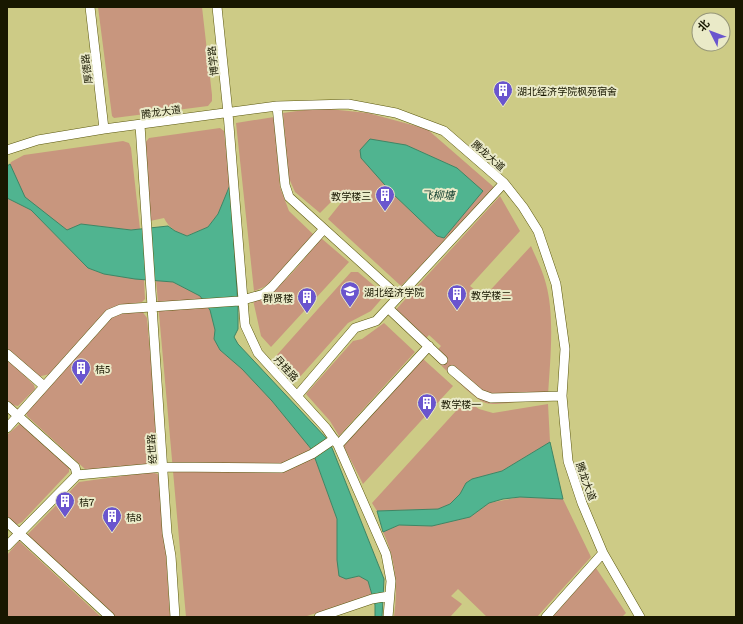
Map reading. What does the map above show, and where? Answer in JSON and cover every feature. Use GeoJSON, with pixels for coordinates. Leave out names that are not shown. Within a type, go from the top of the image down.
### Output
{"type":"FeatureCollection","features":[{"type":"Feature","properties":{"kind":"street","name":"厚德路"},"geometry":{"type":"LineString","coordinates":[[90,7],[104,129]]}},
{"type":"Feature","properties":{"kind":"street","name":"博学路"},"geometry":{"type":"LineString","coordinates":[[217,7],[228,112]]}},
{"type":"Feature","properties":{"kind":"street","name":"腾龙大道"},"geometry":{"type":"LineString","coordinates":[[7,150],[38,140],[104,129],[277,106],[348,104],[396,113],[444,131],[504,183],[523,207],[538,231],[556,284],[565,349],[562,396],[568,461],[582,503],[603,553],[640,617]]}},
{"type":"Feature","properties":{"kind":"street"},"geometry":{"type":"LineString","coordinates":[[277,106],[285,185],[289,197],[398,296]]}},
{"type":"Feature","properties":{"kind":"street","name":"丹桂路"},"geometry":{"type":"LineString","coordinates":[[228,112],[241,301],[245,325],[258,353],[297,396],[334,442],[386,554],[392,581],[389,596],[388,617]]}},
{"type":"Feature","properties":{"kind":"street","name":"经世路"},"geometry":{"type":"LineString","coordinates":[[140,125],[164,467],[167,533],[171,556],[175,617]]}},
{"type":"Feature","properties":{"kind":"street"},"geometry":{"type":"LineString","coordinates":[[297,396],[355,328],[376,321],[504,183]]}},
{"type":"Feature","properties":{"kind":"street"},"geometry":{"type":"LineString","coordinates":[[7,428],[109,314],[121,309],[241,301],[264,294],[324,229]]}},
{"type":"Feature","properties":{"kind":"street"},"geometry":{"type":"LineString","coordinates":[[388,308],[443,360]]}},
{"type":"Feature","properties":{"kind":"street"},"geometry":{"type":"LineString","coordinates":[[7,546],[77,475],[164,467],[282,468],[312,454],[334,442],[429,346]]}},
{"type":"Feature","properties":{"kind":"street"},"geometry":{"type":"LineString","coordinates":[[7,354],[44,386]]}},
{"type":"Feature","properties":{"kind":"street"},"geometry":{"type":"LineString","coordinates":[[452,370],[480,394],[491,398],[562,396]]}},
{"type":"Feature","properties":{"kind":"street"},"geometry":{"type":"LineString","coordinates":[[7,406],[75,467],[77,475]]}},
{"type":"Feature","properties":{"kind":"street"},"geometry":{"type":"LineString","coordinates":[[7,522],[110,617]]}},
{"type":"Feature","properties":{"kind":"street"},"geometry":{"type":"LineString","coordinates":[[546,617],[603,553]]}},
{"type":"Feature","properties":{"kind":"street"},"geometry":{"type":"LineString","coordinates":[[319,617],[372,599],[389,596]]}},
{"type":"Feature","properties":{"kind":"shaded area"},"geometry":{"type":"Polygon","coordinates":[[[98,7],[202,7],[212,95],[212,101],[208,106],[114,118],[112,116],[98,7]]]}},
{"type":"Feature","properties":{"kind":"shaded area"},"geometry":{"type":"Polygon","coordinates":[[[319,108],[368,113],[427,129],[496,189],[401,286],[328,219],[344,199],[339,194],[320,213],[295,192],[288,176],[283,113],[319,108]],[[406,145],[392,193],[437,236],[444,238],[482,191],[457,168],[406,145]]]}},
{"type":"Feature","properties":{"kind":"shaded area"},"geometry":{"type":"Polygon","coordinates":[[[274,117],[280,187],[289,211],[314,235],[287,268],[263,288],[254,291],[236,123],[274,117]]]}},
{"type":"Feature","properties":{"kind":"shaded area"},"geometry":{"type":"Polygon","coordinates":[[[220,128],[224,131],[230,185],[218,214],[208,227],[186,236],[173,229],[164,218],[150,221],[145,143],[149,138],[220,128]]]}},
{"type":"Feature","properties":{"kind":"shaded area"},"geometry":{"type":"Polygon","coordinates":[[[123,141],[129,143],[131,148],[140,229],[131,230],[81,224],[67,231],[24,197],[10,164],[24,155],[123,141]]]}},
{"type":"Feature","properties":{"kind":"shaded area"},"geometry":{"type":"Polygon","coordinates":[[[500,196],[520,231],[470,286],[484,297],[531,246],[543,274],[549,297],[551,354],[548,396],[493,404],[481,401],[474,396],[432,356],[441,346],[429,335],[420,345],[390,316],[500,196]]]}},
{"type":"Feature","properties":{"kind":"shaded area"},"geometry":{"type":"Polygon","coordinates":[[[7,198],[31,210],[88,268],[104,274],[144,280],[145,299],[142,302],[119,306],[103,316],[50,374],[37,377],[7,349],[7,198]]]}},
{"type":"Feature","properties":{"kind":"shaded area"},"geometry":{"type":"Polygon","coordinates":[[[321,238],[349,262],[271,347],[261,336],[253,300],[274,289],[283,282],[321,238]]]}},
{"type":"Feature","properties":{"kind":"shaded area"},"geometry":{"type":"Polygon","coordinates":[[[351,272],[358,272],[385,295],[371,311],[348,323],[298,379],[276,356],[351,272]]]}},
{"type":"Feature","properties":{"kind":"shaded area"},"geometry":{"type":"Polygon","coordinates":[[[156,280],[173,282],[200,296],[210,310],[215,330],[214,339],[220,350],[242,369],[272,401],[312,450],[337,519],[346,579],[359,576],[368,581],[372,595],[304,617],[186,617],[156,280]]]}},
{"type":"Feature","properties":{"kind":"shaded area"},"geometry":{"type":"Polygon","coordinates":[[[142,311],[147,318],[160,463],[86,470],[27,416],[26,411],[109,319],[119,313],[142,311]]]}},
{"type":"Feature","properties":{"kind":"shaded area"},"geometry":{"type":"Polygon","coordinates":[[[384,323],[415,352],[339,436],[330,421],[306,394],[353,341],[362,339],[384,323]]]}},
{"type":"Feature","properties":{"kind":"shaded area"},"geometry":{"type":"Polygon","coordinates":[[[7,358],[34,385],[35,389],[18,406],[12,405],[7,401],[7,358]]]}},
{"type":"Feature","properties":{"kind":"shaded area"},"geometry":{"type":"Polygon","coordinates":[[[422,358],[453,386],[363,484],[343,445],[422,358]]]}},
{"type":"Feature","properties":{"kind":"shaded area"},"geometry":{"type":"Polygon","coordinates":[[[466,400],[479,409],[493,413],[548,404],[550,442],[502,471],[472,479],[466,483],[460,494],[450,504],[438,509],[377,511],[372,503],[466,400]]]}},
{"type":"Feature","properties":{"kind":"shaded area"},"geometry":{"type":"Polygon","coordinates":[[[22,422],[69,465],[69,472],[22,522],[16,525],[7,520],[7,435],[22,422]]]}},
{"type":"Feature","properties":{"kind":"shaded area"},"geometry":{"type":"Polygon","coordinates":[[[151,472],[161,475],[170,617],[114,617],[27,535],[79,482],[151,472]]]}},
{"type":"Feature","properties":{"kind":"shaded area"},"geometry":{"type":"Polygon","coordinates":[[[520,497],[563,499],[591,557],[537,617],[487,617],[458,589],[451,596],[462,604],[450,617],[394,617],[396,595],[395,574],[391,553],[383,532],[399,525],[432,526],[470,517],[489,503],[520,497]]]}},
{"type":"Feature","properties":{"kind":"shaded area"},"geometry":{"type":"Polygon","coordinates":[[[19,541],[101,617],[7,617],[7,555],[19,541]]]}},
{"type":"Feature","properties":{"kind":"shaded area"},"geometry":{"type":"Polygon","coordinates":[[[596,568],[626,613],[622,617],[551,617],[596,568]]]}},
{"type":"Feature","properties":{"kind":"water","name":"飞柳塘"},"geometry":{"type":"Polygon","coordinates":[[[370,139],[406,145],[457,168],[483,191],[444,238],[437,236],[392,193],[361,158],[360,150],[370,139]]]}},
{"type":"Feature","properties":{"kind":"water"},"geometry":{"type":"Polygon","coordinates":[[[10,164],[25,197],[67,230],[81,224],[131,230],[168,226],[187,236],[208,227],[218,214],[230,185],[238,306],[238,329],[234,337],[238,344],[328,440],[384,579],[382,617],[375,617],[375,605],[368,581],[359,576],[346,579],[339,576],[337,560],[337,519],[312,450],[272,401],[242,369],[220,350],[214,339],[215,330],[210,310],[200,296],[173,282],[135,279],[104,274],[88,268],[31,210],[7,198],[7,166],[10,164]]]}},
{"type":"Feature","properties":{"kind":"water"},"geometry":{"type":"Polygon","coordinates":[[[550,442],[563,499],[520,497],[503,499],[489,503],[470,517],[432,526],[399,525],[383,532],[377,511],[438,509],[450,504],[460,494],[466,483],[472,479],[502,471],[550,442]]]}},
{"type":"Feature","properties":{"kind":"place","name":"湖北经济学院枫苑宿舍"},"geometry":{"type":"Point","coordinates":[503,107]}},
{"type":"Feature","properties":{"kind":"place","name":"教学楼三"},"geometry":{"type":"Point","coordinates":[385,212]}},
{"type":"Feature","properties":{"kind":"place","name":"湖北经济学院"},"geometry":{"type":"Point","coordinates":[350,308]}},
{"type":"Feature","properties":{"kind":"place","name":"教学楼二"},"geometry":{"type":"Point","coordinates":[457,311]}},
{"type":"Feature","properties":{"kind":"place","name":"群贤楼"},"geometry":{"type":"Point","coordinates":[307,314]}},
{"type":"Feature","properties":{"kind":"place","name":"桔5"},"geometry":{"type":"Point","coordinates":[81,385]}},
{"type":"Feature","properties":{"kind":"place","name":"教学楼一"},"geometry":{"type":"Point","coordinates":[427,420]}},
{"type":"Feature","properties":{"kind":"place","name":"桔7"},"geometry":{"type":"Point","coordinates":[65,518]}},
{"type":"Feature","properties":{"kind":"place","name":"桔8"},"geometry":{"type":"Point","coordinates":[112,533]}}]}
